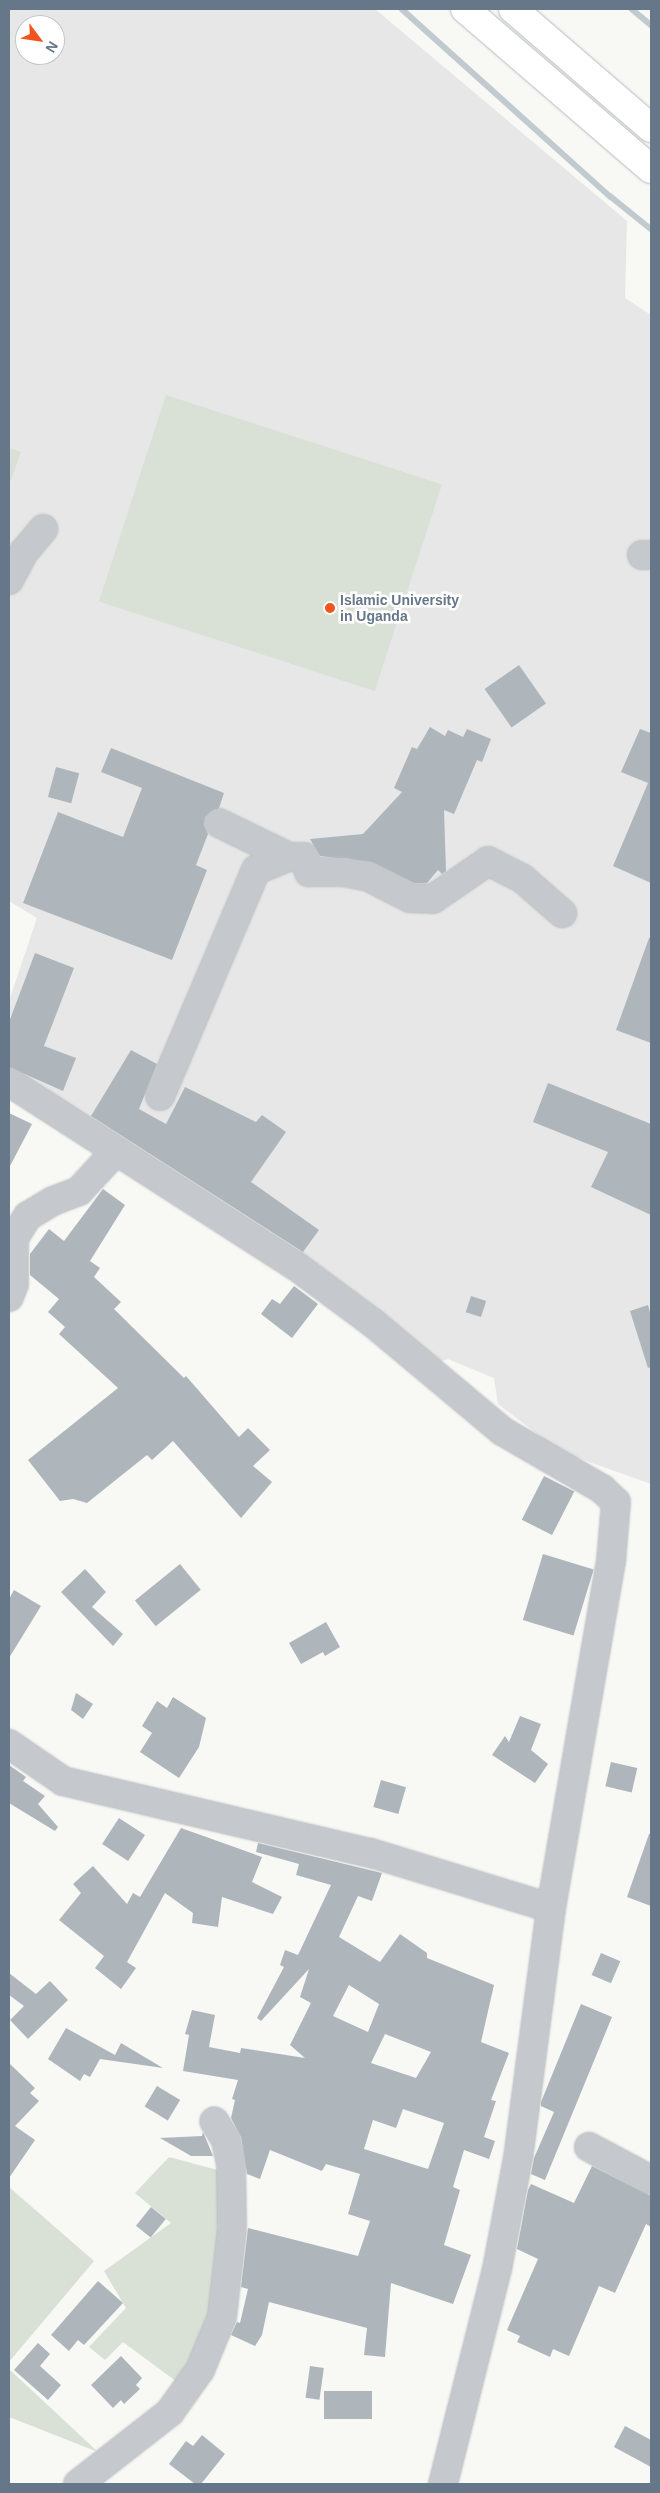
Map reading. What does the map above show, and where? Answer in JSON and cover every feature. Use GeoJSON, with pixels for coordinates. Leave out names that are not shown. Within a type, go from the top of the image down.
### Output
{"type":"FeatureCollection","features":[{"type":"Feature","properties":{"kind":"highway"},"geometry":{"type":"LineString","coordinates":[[465,9],[651,169]]}},
{"type":"Feature","properties":{"kind":"highway"},"geometry":{"type":"LineString","coordinates":[[512,9],[651,128]]}},
{"type":"Feature","properties":{"kind":"street"},"geometry":{"type":"LineString","coordinates":[[9,580],[24,552],[43,529]]}},
{"type":"Feature","properties":{"kind":"street"},"geometry":{"type":"LineString","coordinates":[[219,824],[259,857],[304,857],[309,872],[344,872],[369,877],[410,898],[433,899],[488,861],[523,879],[562,913]]}},
{"type":"Feature","properties":{"kind":"street"},"geometry":{"type":"LineString","coordinates":[[160,1096],[259,857]]}},
{"type":"Feature","properties":{"kind":"street"},"geometry":{"type":"LineString","coordinates":[[9,1082],[296,1266],[373,1323],[502,1431],[602,1489],[616,1502],[617,1519],[599,1639],[551,1908],[518,2158],[501,2251],[443,2484]]}},
{"type":"Feature","properties":{"kind":"street"},"geometry":{"type":"LineString","coordinates":[[9,1297],[14,1284],[14,1238],[28,1216],[53,1201],[79,1191],[116,1151]]}},
{"type":"Feature","properties":{"kind":"street"},"geometry":{"type":"LineString","coordinates":[[9,1744],[63,1781],[371,1853],[551,1908]]}},
{"type":"Feature","properties":{"kind":"street"},"geometry":{"type":"LineString","coordinates":[[78,2484],[170,2412],[200,2370],[222,2317],[232,2229],[231,2164],[226,2140],[214,2121]]}},
{"type":"Feature","properties":{"kind":"street"},"geometry":{"type":"LineString","coordinates":[[588,2147],[651,2180]]}},
{"type":"Feature","properties":{"kind":"shaded area","name":"Islamic University in Uganda"},"geometry":{"type":"Polygon","coordinates":[[[9,9],[375,9],[627,221],[625,298],[651,315],[651,1484],[561,1452],[498,1404],[494,1378],[448,1359],[435,1363],[9,1082],[9,1001],[37,918],[9,901],[9,9]]]}},
{"type":"Feature","properties":{"kind":"shaded area"},"geometry":{"type":"Polygon","coordinates":[[[166,395],[442,485],[375,691],[99,601],[166,395]]]}},
{"type":"Feature","properties":{"kind":"shaded area"},"geometry":{"type":"Polygon","coordinates":[[[9,448],[21,452],[9,485],[9,448]]]}},
{"type":"Feature","properties":{"kind":"shaded area"},"geometry":{"type":"Polygon","coordinates":[[[169,2157],[225,2172],[219,2279],[193,2377],[177,2382],[123,2342],[105,2360],[89,2347],[126,2308],[104,2271],[171,2223],[135,2193],[169,2157]]]}},
{"type":"Feature","properties":{"kind":"shaded area"},"geometry":{"type":"Polygon","coordinates":[[[9,2187],[94,2261],[9,2362],[9,2187]]]}},
{"type":"Feature","properties":{"kind":"shaded area"},"geometry":{"type":"Polygon","coordinates":[[[9,2369],[98,2452],[9,2417],[9,2369]]]}},
{"type":"Feature","properties":{"kind":"building"},"geometry":{"type":"Polygon","coordinates":[[[519,665],[546,704],[512,728],[485,689],[519,665]]]}},
{"type":"Feature","properties":{"kind":"building"},"geometry":{"type":"Polygon","coordinates":[[[430,727],[445,736],[448,730],[463,737],[467,729],[491,739],[482,762],[477,760],[454,814],[444,810],[446,871],[442,874],[438,870],[427,883],[414,883],[372,862],[320,856],[310,839],[363,834],[402,792],[394,788],[412,747],[417,749],[430,727]]]}},
{"type":"Feature","properties":{"kind":"building"},"geometry":{"type":"Polygon","coordinates":[[[640,729],[651,733],[651,883],[613,866],[648,783],[621,772],[640,729]]]}},
{"type":"Feature","properties":{"kind":"building"},"geometry":{"type":"Polygon","coordinates":[[[111,748],[224,793],[219,808],[205,817],[204,825],[208,834],[196,865],[207,870],[172,960],[23,903],[58,812],[123,837],[142,788],[101,772],[111,748]]]}},
{"type":"Feature","properties":{"kind":"building"},"geometry":{"type":"Polygon","coordinates":[[[56,767],[79,773],[71,803],[48,797],[56,767]]]}},
{"type":"Feature","properties":{"kind":"building"},"geometry":{"type":"Polygon","coordinates":[[[649,938],[651,938],[651,1043],[616,1030],[649,938]]]}},
{"type":"Feature","properties":{"kind":"building"},"geometry":{"type":"Polygon","coordinates":[[[35,953],[74,968],[44,1046],[76,1058],[63,1091],[9,1067],[9,1022],[35,953]]]}},
{"type":"Feature","properties":{"kind":"building"},"geometry":{"type":"Polygon","coordinates":[[[131,1050],[157,1064],[139,1109],[166,1124],[185,1087],[256,1122],[262,1115],[286,1132],[251,1182],[319,1230],[303,1252],[91,1116],[131,1050]]]}},
{"type":"Feature","properties":{"kind":"building"},"geometry":{"type":"Polygon","coordinates":[[[548,1083],[651,1124],[651,1215],[591,1187],[608,1152],[533,1122],[548,1083]]]}},
{"type":"Feature","properties":{"kind":"building"},"geometry":{"type":"Polygon","coordinates":[[[9,1113],[32,1124],[9,1168],[9,1113]]]}},
{"type":"Feature","properties":{"kind":"building"},"geometry":{"type":"Polygon","coordinates":[[[103,1189],[125,1205],[90,1261],[100,1268],[94,1277],[121,1302],[114,1309],[184,1378],[186,1376],[239,1437],[248,1428],[270,1450],[253,1466],[272,1482],[241,1518],[173,1441],[152,1460],[147,1455],[87,1503],[73,1499],[60,1501],[28,1460],[118,1388],[59,1334],[65,1327],[48,1312],[59,1299],[30,1275],[30,1254],[49,1229],[64,1241],[103,1189]]]}},
{"type":"Feature","properties":{"kind":"building"},"geometry":{"type":"Polygon","coordinates":[[[294,1286],[318,1304],[292,1338],[261,1314],[272,1299],[280,1304],[294,1286]]]}},
{"type":"Feature","properties":{"kind":"building"},"geometry":{"type":"Polygon","coordinates":[[[471,1296],[486,1301],[481,1317],[466,1312],[471,1296]]]}},
{"type":"Feature","properties":{"kind":"building"},"geometry":{"type":"Polygon","coordinates":[[[648,1305],[651,1316],[651,1367],[648,1368],[630,1311],[648,1305]]]}},
{"type":"Feature","properties":{"kind":"building"},"geometry":{"type":"Polygon","coordinates":[[[544,1476],[574,1491],[552,1535],[522,1520],[544,1476]]]}},
{"type":"Feature","properties":{"kind":"building"},"geometry":{"type":"Polygon","coordinates":[[[543,1554],[594,1569],[574,1635],[523,1620],[543,1554]]]}},
{"type":"Feature","properties":{"kind":"building"},"geometry":{"type":"Polygon","coordinates":[[[180,1564],[201,1590],[156,1626],[135,1601],[180,1564]]]}},
{"type":"Feature","properties":{"kind":"building"},"geometry":{"type":"Polygon","coordinates":[[[85,1569],[106,1592],[92,1607],[123,1634],[113,1646],[61,1592],[85,1569]]]}},
{"type":"Feature","properties":{"kind":"building"},"geometry":{"type":"Polygon","coordinates":[[[14,1590],[41,1606],[9,1658],[9,1599],[14,1590]]]}},
{"type":"Feature","properties":{"kind":"building"},"geometry":{"type":"Polygon","coordinates":[[[326,1622],[340,1647],[325,1656],[323,1652],[301,1664],[289,1643],[326,1622]]]}},
{"type":"Feature","properties":{"kind":"building"},"geometry":{"type":"Polygon","coordinates":[[[76,1693],[93,1704],[83,1719],[71,1710],[76,1693]]]}},
{"type":"Feature","properties":{"kind":"building"},"geometry":{"type":"Polygon","coordinates":[[[173,1697],[206,1718],[199,1747],[179,1778],[140,1752],[152,1733],[142,1726],[157,1701],[167,1708],[173,1697]]]}},
{"type":"Feature","properties":{"kind":"building"},"geometry":{"type":"Polygon","coordinates":[[[520,1716],[541,1724],[531,1750],[548,1764],[535,1783],[492,1755],[505,1736],[509,1742],[520,1716]]]}},
{"type":"Feature","properties":{"kind":"building"},"geometry":{"type":"Polygon","coordinates":[[[611,1762],[637,1768],[632,1792],[605,1786],[611,1762]]]}},
{"type":"Feature","properties":{"kind":"building"},"geometry":{"type":"Polygon","coordinates":[[[9,1765],[26,1777],[23,1781],[45,1796],[38,1804],[58,1827],[55,1831],[9,1803],[9,1765]]]}},
{"type":"Feature","properties":{"kind":"building"},"geometry":{"type":"Polygon","coordinates":[[[381,1780],[406,1787],[398,1814],[373,1807],[381,1780]]]}},
{"type":"Feature","properties":{"kind":"building"},"geometry":{"type":"Polygon","coordinates":[[[119,1818],[145,1835],[128,1861],[102,1844],[119,1818]]]}},
{"type":"Feature","properties":{"kind":"building"},"geometry":{"type":"Polygon","coordinates":[[[181,1828],[262,1857],[252,1882],[282,1897],[273,1914],[222,1897],[218,1927],[192,1923],[193,1913],[165,1893],[127,1962],[136,1968],[121,1989],[95,1968],[104,1956],[59,1920],[81,1893],[73,1884],[93,1866],[127,1904],[133,1893],[140,1897],[181,1828]]]}},
{"type":"Feature","properties":{"kind":"building"},"geometry":{"type":"Polygon","coordinates":[[[649,1834],[651,1834],[651,1906],[627,1897],[649,1834]]]}},
{"type":"Feature","properties":{"kind":"building"},"geometry":{"type":"Polygon","coordinates":[[[258,1843],[382,1873],[372,1901],[358,1896],[339,1937],[380,1962],[400,1934],[427,1953],[427,1958],[494,1985],[481,2042],[509,2053],[491,2100],[496,2101],[484,2137],[495,2141],[489,2159],[464,2150],[453,2187],[460,2190],[444,2245],[471,2255],[453,2304],[391,2283],[385,2357],[364,2355],[367,2328],[269,2302],[262,2335],[255,2346],[231,2335],[237,2322],[240,2323],[248,2289],[241,2287],[248,2228],[358,2256],[370,2221],[348,2214],[360,2174],[326,2164],[322,2171],[270,2150],[260,2179],[247,2174],[241,2137],[231,2118],[235,2100],[232,2099],[238,2080],[183,2071],[189,2035],[185,2034],[192,2010],[215,2015],[209,2047],[240,2053],[241,2048],[305,2058],[290,2045],[311,2003],[300,1997],[309,1969],[261,2021],[257,2018],[284,1967],[280,1965],[285,1950],[298,1955],[331,1885],[296,1875],[299,1864],[256,1852],[258,1843]],[[349,1985],[333,2016],[368,2032],[379,2004],[349,1985]],[[385,2034],[371,2063],[416,2078],[431,2052],[385,2034]],[[403,2109],[396,2128],[373,2120],[364,2149],[428,2169],[444,2123],[403,2109]]]}},
{"type":"Feature","properties":{"kind":"building"},"geometry":{"type":"Polygon","coordinates":[[[601,1953],[620,1961],[611,1983],[592,1975],[601,1953]]]}},
{"type":"Feature","properties":{"kind":"building"},"geometry":{"type":"Polygon","coordinates":[[[9,1973],[36,1994],[50,1981],[68,2000],[28,2039],[10,2020],[24,2006],[9,1995],[9,1973]]]}},
{"type":"Feature","properties":{"kind":"building"},"geometry":{"type":"Polygon","coordinates":[[[581,2004],[612,2017],[545,2180],[531,2174],[534,2158],[554,2112],[541,2106],[541,2102],[581,2004]]]}},
{"type":"Feature","properties":{"kind":"building"},"geometry":{"type":"Polygon","coordinates":[[[66,2028],[115,2055],[121,2043],[163,2068],[100,2059],[90,2077],[84,2074],[80,2081],[48,2059],[66,2028]]]}},
{"type":"Feature","properties":{"kind":"building"},"geometry":{"type":"Polygon","coordinates":[[[9,2063],[35,2088],[30,2093],[39,2101],[15,2126],[35,2140],[9,2178],[9,2063]]]}},
{"type":"Feature","properties":{"kind":"building"},"geometry":{"type":"Polygon","coordinates":[[[157,2086],[180,2100],[168,2120],[145,2107],[157,2086]]]}},
{"type":"Feature","properties":{"kind":"building"},"geometry":{"type":"Polygon","coordinates":[[[203,2132],[213,2156],[191,2156],[160,2138],[202,2136],[203,2132]]]}},
{"type":"Feature","properties":{"kind":"building"},"geometry":{"type":"Polygon","coordinates":[[[592,2166],[651,2196],[651,2227],[646,2224],[615,2293],[599,2286],[569,2356],[553,2349],[550,2357],[517,2342],[520,2336],[507,2330],[538,2259],[517,2249],[528,2190],[531,2184],[574,2203],[592,2166]]]}},
{"type":"Feature","properties":{"kind":"building"},"geometry":{"type":"Polygon","coordinates":[[[151,2207],[166,2219],[151,2238],[136,2226],[151,2207]]]}},
{"type":"Feature","properties":{"kind":"building"},"geometry":{"type":"Polygon","coordinates":[[[98,2281],[123,2303],[84,2345],[78,2340],[69,2351],[51,2335],[98,2281]]]}},
{"type":"Feature","properties":{"kind":"building"},"geometry":{"type":"Polygon","coordinates":[[[38,2343],[50,2354],[40,2366],[61,2385],[48,2400],[14,2370],[38,2343]]]}},
{"type":"Feature","properties":{"kind":"building"},"geometry":{"type":"Polygon","coordinates":[[[121,2356],[142,2378],[136,2385],[140,2389],[124,2404],[121,2400],[113,2408],[91,2385],[121,2356]]]}},
{"type":"Feature","properties":{"kind":"building"},"geometry":{"type":"Polygon","coordinates":[[[310,2366],[324,2368],[319,2400],[306,2398],[310,2366]]]}},
{"type":"Feature","properties":{"kind":"building"},"geometry":{"type":"Polygon","coordinates":[[[324,2391],[372,2391],[372,2419],[324,2419],[324,2391]]]}},
{"type":"Feature","properties":{"kind":"building"},"geometry":{"type":"Polygon","coordinates":[[[625,2426],[651,2440],[651,2467],[614,2447],[625,2426]]]}},
{"type":"Feature","properties":{"kind":"building"},"geometry":{"type":"Polygon","coordinates":[[[202,2435],[225,2454],[201,2484],[195,2484],[169,2464],[186,2441],[193,2446],[202,2435]]]}},
{"type":"Feature","properties":{"kind":"waterway"},"geometry":{"type":"LineString","coordinates":[[402,9],[610,196],[651,229]]}},
{"type":"Feature","properties":{"kind":"waterway"},"geometry":{"type":"LineString","coordinates":[[632,9],[651,25]]}},
{"type":"Feature","properties":{"kind":"place","name":"Islamic University in Uganda"},"geometry":{"type":"Point","coordinates":[330,608]}}]}
